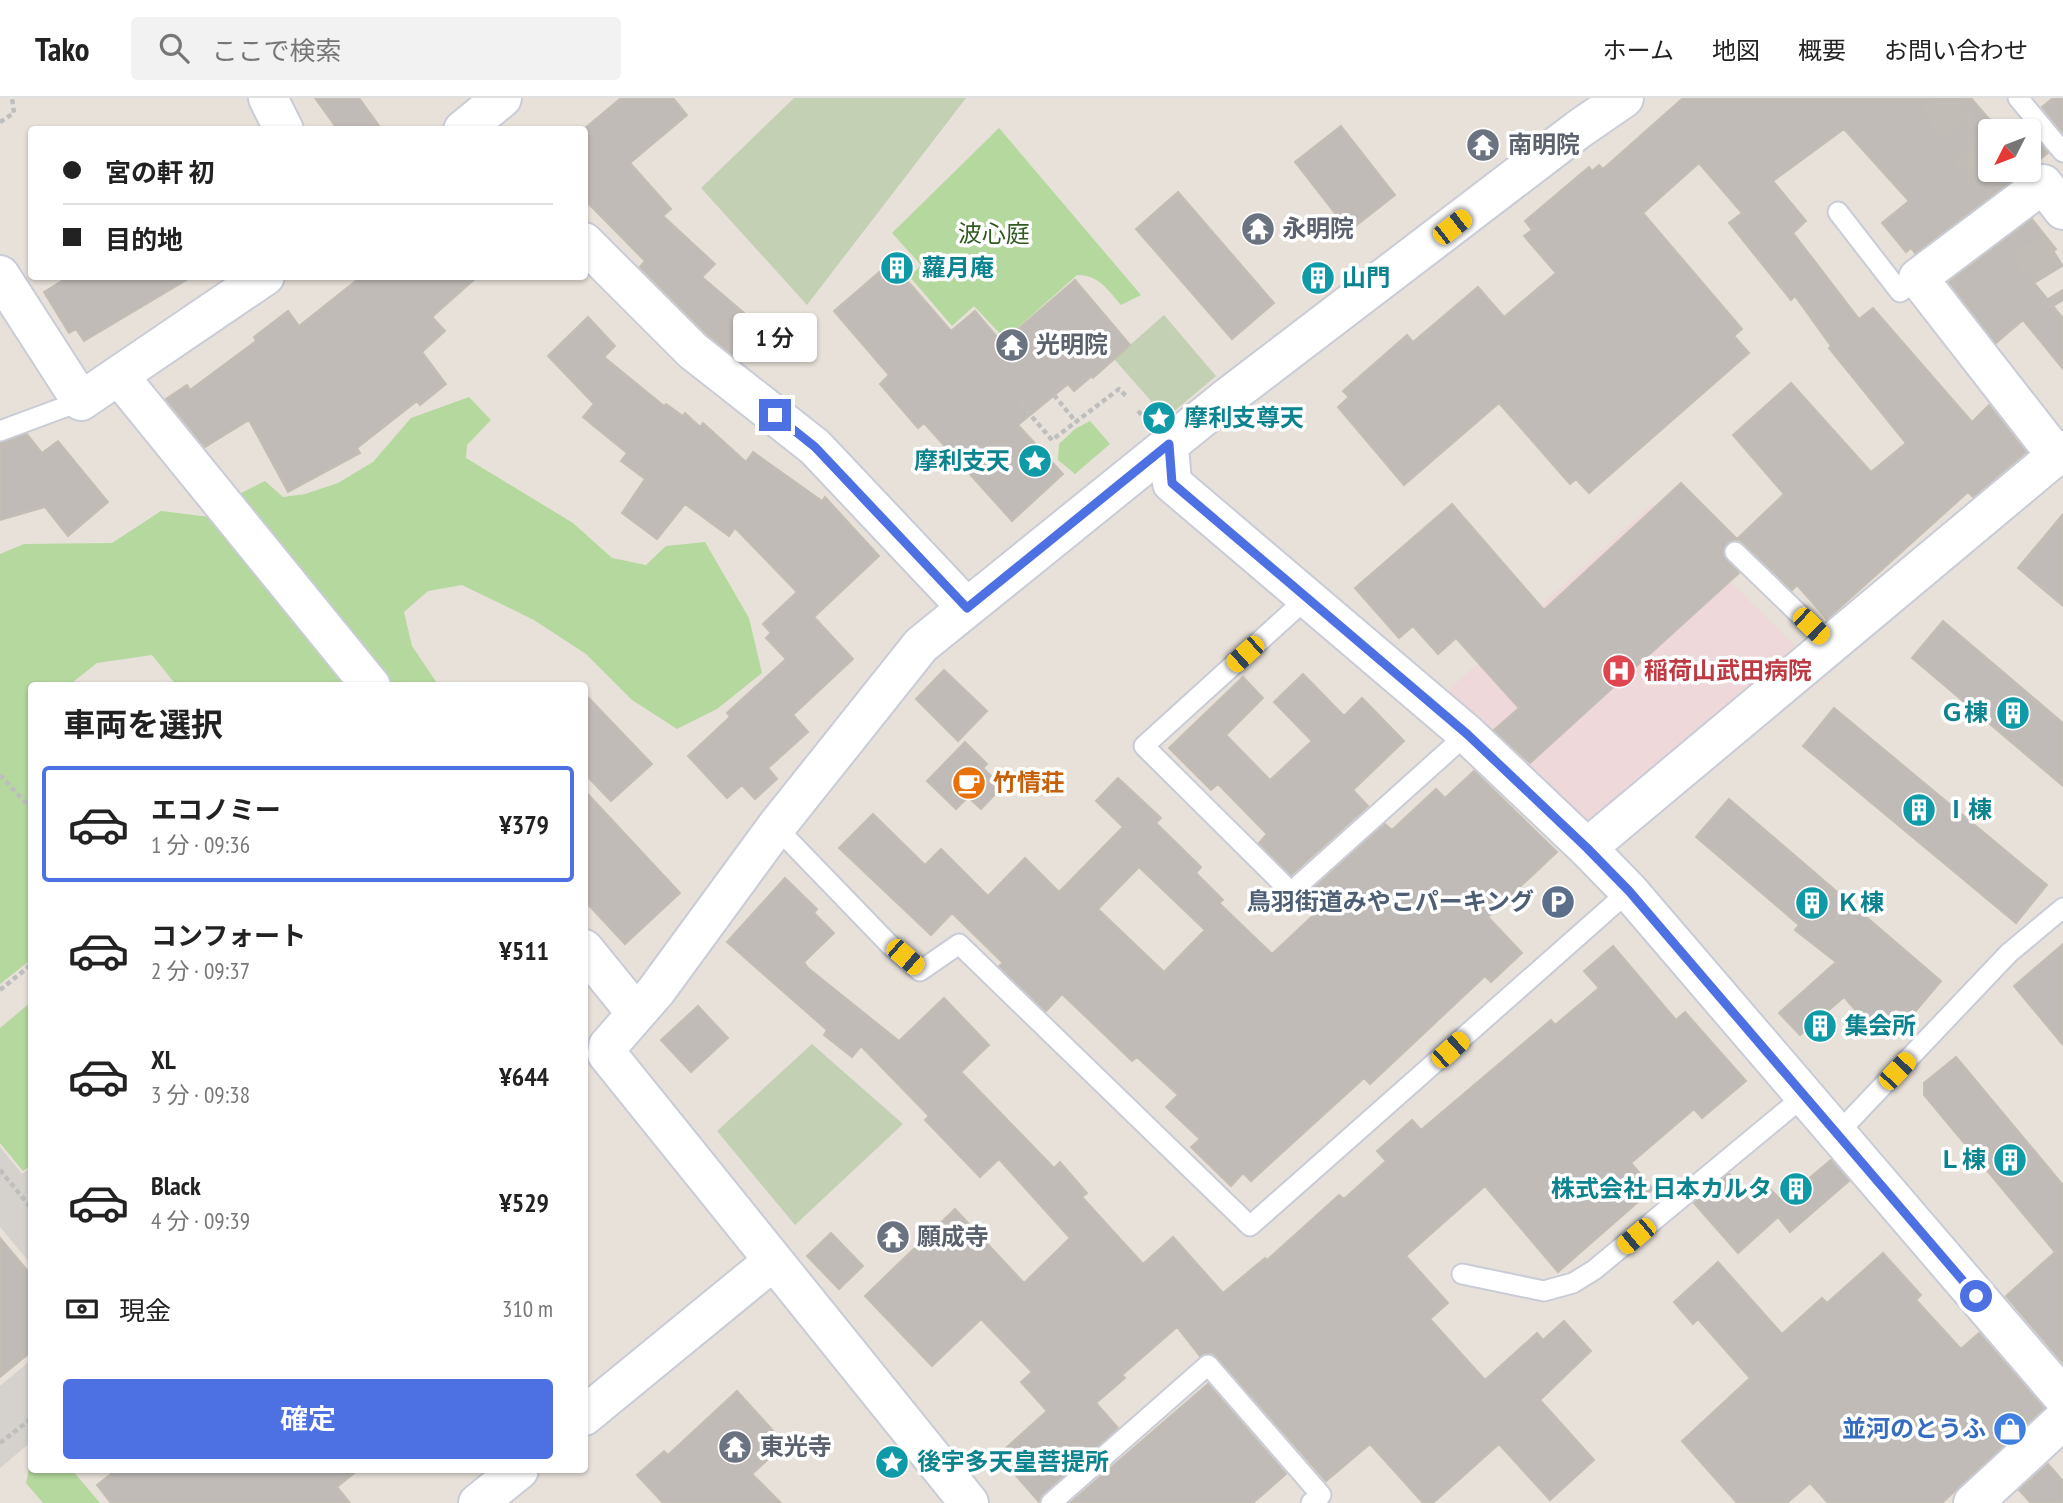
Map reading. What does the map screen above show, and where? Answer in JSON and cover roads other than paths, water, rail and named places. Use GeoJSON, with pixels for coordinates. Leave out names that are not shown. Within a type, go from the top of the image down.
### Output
{"type":"FeatureCollection","features":[{"type":"Feature","properties":{"kind":"street"},"geometry":{"type":"LineString","coordinates":[[268,98],[282,126]]}},
{"type":"Feature","properties":{"kind":"street"},"geometry":{"type":"LineString","coordinates":[[969,1503],[607,1054],[596,1046],[636,1013],[656,992],[776,827],[921,645],[1169,444],[1579,129],[1624,98]]}},
{"type":"Feature","properties":{"kind":"street"},"geometry":{"type":"LineString","coordinates":[[1587,848],[2060,453],[1918,278],[2056,187]]}},
{"type":"Feature","properties":{"kind":"street"},"geometry":{"type":"LineString","coordinates":[[588,246],[693,351],[815,447],[967,608]]}},
{"type":"Feature","properties":{"kind":"street"},"geometry":{"type":"LineString","coordinates":[[0,275],[81,401],[259,280]]}},
{"type":"Feature","properties":{"kind":"street"},"geometry":{"type":"LineString","coordinates":[[119,376],[368,682]]}},
{"type":"Feature","properties":{"kind":"street"},"geometry":{"type":"LineString","coordinates":[[1169,444],[1172,483],[1306,600],[1467,734],[1629,891],[1837,1134],[2060,1422],[1973,1503]]}},
{"type":"Feature","properties":{"kind":"street"},"geometry":{"type":"LineString","coordinates":[[588,954],[636,1013]]}},
{"type":"Feature","properties":{"kind":"street"},"geometry":{"type":"LineString","coordinates":[[588,1413],[772,1262]]}},
{"type":"Feature","properties":{"kind":"street"},"geometry":{"type":"LineString","coordinates":[[478,1503],[515,1473]]}},
{"type":"Feature","properties":{"kind":"lane"},"geometry":{"type":"LineString","coordinates":[[2018,98],[2063,152]]}},
{"type":"Feature","properties":{"kind":"lane"},"geometry":{"type":"LineString","coordinates":[[1838,212],[1900,292],[1918,278]]}},
{"type":"Feature","properties":{"kind":"lane"},"geometry":{"type":"LineString","coordinates":[[0,430],[81,401]]}},
{"type":"Feature","properties":{"kind":"lane"},"geometry":{"type":"LineString","coordinates":[[1735,552],[1830,644]]}},
{"type":"Feature","properties":{"kind":"lane"},"geometry":{"type":"LineString","coordinates":[[1306,600],[1144,746],[1291,892],[1467,734]]}},
{"type":"Feature","properties":{"kind":"lane"},"geometry":{"type":"LineString","coordinates":[[776,827],[889,944],[920,971],[959,944],[1250,1226],[1629,891]]}},
{"type":"Feature","properties":{"kind":"lane"},"geometry":{"type":"LineString","coordinates":[[1837,1134],[2009,953],[2063,908]]}},
{"type":"Feature","properties":{"kind":"lane"},"geometry":{"type":"LineString","coordinates":[[1462,1274],[1544,1292],[1573,1283],[1594,1270],[1804,1096]]}},
{"type":"Feature","properties":{"kind":"lane"},"geometry":{"type":"LineString","coordinates":[[1051,1503],[1208,1365],[1321,1495],[1311,1503]]}},
{"type":"Feature","properties":{"kind":"tunnel"},"geometry":{"type":"LineString","coordinates":[[1938,98],[2063,301]]}},
{"type":"Feature","properties":{"kind":"place","name":"南明院"},"geometry":{"type":"Point","coordinates":[1483,145]}},
{"type":"Feature","properties":{"kind":"place","name":"永明院"},"geometry":{"type":"Point","coordinates":[1258,229]}},
{"type":"Feature","properties":{"kind":"place","name":"蘿月庵"},"geometry":{"type":"Point","coordinates":[897,268]}},
{"type":"Feature","properties":{"kind":"place","name":"山門"},"geometry":{"type":"Point","coordinates":[1318,278]}},
{"type":"Feature","properties":{"kind":"place","name":"光明院"},"geometry":{"type":"Point","coordinates":[1012,345]}},
{"type":"Feature","properties":{"kind":"place","name":"摩利支尊天"},"geometry":{"type":"Point","coordinates":[1159,418]}},
{"type":"Feature","properties":{"kind":"place","name":"摩利支天"},"geometry":{"type":"Point","coordinates":[1035,461]}},
{"type":"Feature","properties":{"kind":"place","name":"稲荷山武田病院"},"geometry":{"type":"Point","coordinates":[1619,671]}},
{"type":"Feature","properties":{"kind":"place","name":"Ｇ棟"},"geometry":{"type":"Point","coordinates":[2013,713]}},
{"type":"Feature","properties":{"kind":"place","name":"竹情荘"},"geometry":{"type":"Point","coordinates":[969,783]}},
{"type":"Feature","properties":{"kind":"place","name":"Ⅰ棟"},"geometry":{"type":"Point","coordinates":[1919,810]}},
{"type":"Feature","properties":{"kind":"place","name":"鳥羽街道みやこパーキング"},"geometry":{"type":"Point","coordinates":[1558,902]}},
{"type":"Feature","properties":{"kind":"place","name":"Ｋ棟"},"geometry":{"type":"Point","coordinates":[1812,903]}},
{"type":"Feature","properties":{"kind":"place","name":"集会所"},"geometry":{"type":"Point","coordinates":[1820,1026]}},
{"type":"Feature","properties":{"kind":"place","name":"Ｌ棟"},"geometry":{"type":"Point","coordinates":[2010,1160]}},
{"type":"Feature","properties":{"kind":"place","name":"株式会社 日本カルタ"},"geometry":{"type":"Point","coordinates":[1796,1189]}},
{"type":"Feature","properties":{"kind":"place","name":"願成寺"},"geometry":{"type":"Point","coordinates":[893,1237]}},
{"type":"Feature","properties":{"kind":"place","name":"並河のとうふ"},"geometry":{"type":"Point","coordinates":[2010,1429]}},
{"type":"Feature","properties":{"kind":"place","name":"東光寺"},"geometry":{"type":"Point","coordinates":[735,1447]}},
{"type":"Feature","properties":{"kind":"place","name":"後宇多天皇菩提所"},"geometry":{"type":"Point","coordinates":[892,1462]}},
{"type":"Feature","properties":{"kind":"park label","name":"波心庭"},"geometry":{"type":"Point","coordinates":[994,234]}}]}
